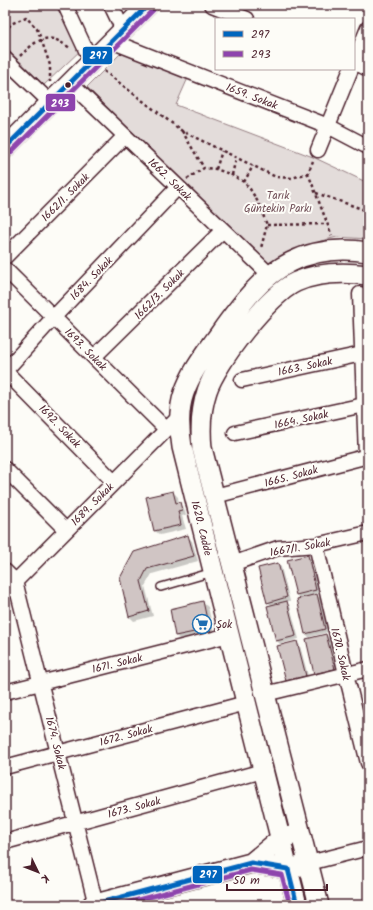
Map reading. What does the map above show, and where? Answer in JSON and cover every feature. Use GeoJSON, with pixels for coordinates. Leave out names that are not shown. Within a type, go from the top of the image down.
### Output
{"type":"FeatureCollection","features":[{"type":"Feature","properties":{"kind":"main road"},"geometry":{"type":"LineString","coordinates":[[5,148],[148,5]]}},
{"type":"Feature","properties":{"kind":"main road","name":"1620. Cadde"},"geometry":{"type":"LineString","coordinates":[[297,905],[182,447],[179,425],[184,394],[192,375],[228,322],[252,292],[263,269],[313,254],[337,250],[368,252]]}},
{"type":"Feature","properties":{"kind":"main road","name":"1620. Cadde"},"geometry":{"type":"LineString","coordinates":[[319,905],[202,448],[202,406],[208,389],[222,363],[263,308],[282,291],[297,282],[319,276],[350,272],[368,274]]}},
{"type":"Feature","properties":{"kind":"main road"},"geometry":{"type":"LineString","coordinates":[[251,863],[280,839],[301,833]]}},
{"type":"Feature","properties":{"kind":"main road"},"geometry":{"type":"LineString","coordinates":[[95,905],[251,863],[288,869],[309,863]]}},
{"type":"Feature","properties":{"kind":"street"},"geometry":{"type":"LineString","coordinates":[[65,5],[91,61]]}},
{"type":"Feature","properties":{"kind":"street"},"geometry":{"type":"LineString","coordinates":[[111,5],[117,35]]}},
{"type":"Feature","properties":{"kind":"street"},"geometry":{"type":"LineString","coordinates":[[212,5],[244,18]]}},
{"type":"Feature","properties":{"kind":"street"},"geometry":{"type":"LineString","coordinates":[[355,60],[368,28]]}},
{"type":"Feature","properties":{"kind":"street","name":"1659. Sokak"},"geometry":{"type":"LineString","coordinates":[[117,35],[328,126],[368,147]]}},
{"type":"Feature","properties":{"kind":"street"},"geometry":{"type":"LineString","coordinates":[[355,62],[368,69]]}},
{"type":"Feature","properties":{"kind":"street"},"geometry":{"type":"LineString","coordinates":[[9,63],[50,102]]}},
{"type":"Feature","properties":{"kind":"street"},"geometry":{"type":"LineString","coordinates":[[318,150],[351,70]]}},
{"type":"Feature","properties":{"kind":"street","name":"1662. Sokak"},"geometry":{"type":"LineString","coordinates":[[70,82],[263,269]]}},
{"type":"Feature","properties":{"kind":"street","name":"1662/1. Sokak"},"geometry":{"type":"LineString","coordinates":[[5,257],[125,136]]}},
{"type":"Feature","properties":{"kind":"street","name":"1684. Sokak"},"geometry":{"type":"LineString","coordinates":[[5,371],[54,317],[178,187]]}},
{"type":"Feature","properties":{"kind":"street","name":"1662/3. Sokak"},"geometry":{"type":"LineString","coordinates":[[94,358],[223,230]]}},
{"type":"Feature","properties":{"kind":"street","name":"1693. Sokak"},"geometry":{"type":"LineString","coordinates":[[5,268],[166,429]]}},
{"type":"Feature","properties":{"kind":"street"},"geometry":{"type":"LineString","coordinates":[[360,294],[365,354],[367,456]]}},
{"type":"Feature","properties":{"kind":"street","name":"1663. Sokak"},"geometry":{"type":"LineString","coordinates":[[242,380],[365,354]]}},
{"type":"Feature","properties":{"kind":"street","name":"1692. Sokak"},"geometry":{"type":"LineString","coordinates":[[5,371],[114,482]]}},
{"type":"Feature","properties":{"kind":"street","name":"1664. Sokak"},"geometry":{"type":"LineString","coordinates":[[235,433],[366,406]]}},
{"type":"Feature","properties":{"kind":"street","name":"1689. Sokak"},"geometry":{"type":"LineString","coordinates":[[5,592],[180,416]]}},
{"type":"Feature","properties":{"kind":"street","name":"1665. Sokak"},"geometry":{"type":"LineString","coordinates":[[215,496],[367,456]]}},
{"type":"Feature","properties":{"kind":"street"},"geometry":{"type":"LineString","coordinates":[[5,470],[66,530]]}},
{"type":"Feature","properties":{"kind":"street","name":"1667/1. Sokak"},"geometry":{"type":"LineString","coordinates":[[232,564],[278,548],[316,545],[368,533]]}},
{"type":"Feature","properties":{"kind":"street","name":"1670. Sokak"},"geometry":{"type":"LineString","coordinates":[[316,545],[368,763]]}},
{"type":"Feature","properties":{"kind":"street"},"geometry":{"type":"LineString","coordinates":[[5,571],[16,581]]}},
{"type":"Feature","properties":{"kind":"street","name":"1674. Sokak"},"geometry":{"type":"LineString","coordinates":[[16,581],[95,905]]}},
{"type":"Feature","properties":{"kind":"street","name":"1671. Sokak"},"geometry":{"type":"LineString","coordinates":[[5,692],[229,635]]}},
{"type":"Feature","properties":{"kind":"street"},"geometry":{"type":"LineString","coordinates":[[265,694],[368,669]]}},
{"type":"Feature","properties":{"kind":"street","name":"1672. Sokak"},"geometry":{"type":"LineString","coordinates":[[5,767],[246,703]]}},
{"type":"Feature","properties":{"kind":"street","name":"1673. Sokak"},"geometry":{"type":"LineString","coordinates":[[5,842],[263,772]]}},
{"type":"Feature","properties":{"kind":"street"},"geometry":{"type":"LineString","coordinates":[[309,863],[368,848]]}},
{"type":"Feature","properties":{"kind":"lane"},"geometry":{"type":"LineString","coordinates":[[161,587],[213,572]]}},
{"type":"Feature","properties":{"kind":"path"},"geometry":{"type":"LineString","coordinates":[[5,32],[11,24],[26,17],[37,29],[50,66],[50,102]]}},
{"type":"Feature","properties":{"kind":"path"},"geometry":{"type":"LineString","coordinates":[[9,63],[41,39],[52,38],[68,46],[91,61],[182,130],[276,177],[292,178],[308,173]]}},
{"type":"Feature","properties":{"kind":"path"},"geometry":{"type":"LineString","coordinates":[[182,130],[204,168]]}},
{"type":"Feature","properties":{"kind":"path"},"geometry":{"type":"LineString","coordinates":[[318,150],[308,173],[337,250]]}},
{"type":"Feature","properties":{"kind":"path"},"geometry":{"type":"LineString","coordinates":[[216,169],[222,151]]}},
{"type":"Feature","properties":{"kind":"path"},"geometry":{"type":"LineString","coordinates":[[232,175],[236,158]]}},
{"type":"Feature","properties":{"kind":"path"},"geometry":{"type":"LineString","coordinates":[[244,182],[253,166]]}},
{"type":"Feature","properties":{"kind":"path"},"geometry":{"type":"LineString","coordinates":[[178,187],[192,175],[204,168],[216,169],[232,175],[244,182],[258,202],[267,225],[263,269]]}},
{"type":"Feature","properties":{"kind":"path"},"geometry":{"type":"LineString","coordinates":[[315,192],[368,211]]}},
{"type":"Feature","properties":{"kind":"path"},"geometry":{"type":"LineString","coordinates":[[267,225],[327,224]]}},
{"type":"Feature","properties":{"kind":"green space"},"geometry":{"type":"Polygon","coordinates":[[[5,5],[61,5],[82,49],[44,85],[5,47],[5,5]]]}},
{"type":"Feature","properties":{"kind":"green space","name":"Tarık Güntekin Parkı"},"geometry":{"type":"Polygon","coordinates":[[[122,52],[188,78],[176,105],[313,157],[368,183],[368,239],[337,237],[321,241],[267,266],[87,87],[122,52]]]}},
{"type":"Feature","properties":{"kind":"building"},"geometry":{"type":"Polygon","coordinates":[[[173,491],[176,503],[180,502],[182,510],[178,511],[181,525],[154,531],[146,497],[173,491]]]}},
{"type":"Feature","properties":{"kind":"building"},"geometry":{"type":"Polygon","coordinates":[[[188,535],[194,556],[147,569],[141,581],[149,611],[129,617],[120,578],[134,552],[188,535]]]}},
{"type":"Feature","properties":{"kind":"building"},"geometry":{"type":"Polygon","coordinates":[[[308,555],[316,590],[296,595],[287,560],[308,555]]]}},
{"type":"Feature","properties":{"kind":"building"},"geometry":{"type":"Polygon","coordinates":[[[278,563],[287,597],[267,603],[258,568],[278,563]]]}},
{"type":"Feature","properties":{"kind":"building"},"geometry":{"type":"Polygon","coordinates":[[[317,594],[325,629],[305,634],[297,599],[317,594]]]}},
{"type":"Feature","properties":{"kind":"building"},"geometry":{"type":"Polygon","coordinates":[[[203,601],[209,629],[175,636],[170,609],[203,601]]]}},
{"type":"Feature","properties":{"kind":"building"},"geometry":{"type":"Polygon","coordinates":[[[287,601],[296,636],[276,641],[267,606],[287,601]]]}},
{"type":"Feature","properties":{"kind":"building"},"geometry":{"type":"Polygon","coordinates":[[[326,634],[335,669],[314,674],[306,639],[326,634]]]}},
{"type":"Feature","properties":{"kind":"building"},"geometry":{"type":"Polygon","coordinates":[[[297,641],[306,676],[286,681],[277,646],[297,641]]]}},
{"type":"Feature","properties":{"kind":"transit line","name":"297"},"geometry":{"type":"LineString","coordinates":[[5,148],[148,5]]}},
{"type":"Feature","properties":{"kind":"transit line","name":"293"},"geometry":{"type":"LineString","coordinates":[[10,153],[153,10]]}},
{"type":"Feature","properties":{"kind":"transit line","name":"297"},"geometry":{"type":"LineString","coordinates":[[92,905],[251,863],[288,869],[297,905]]}},
{"type":"Feature","properties":{"kind":"transit line","name":"293"},"geometry":{"type":"LineString","coordinates":[[119,905],[251,870],[282,875],[290,905]]}},
{"type":"Feature","properties":{"kind":"place","name":"Şok"},"geometry":{"type":"Point","coordinates":[202,624]}}]}
